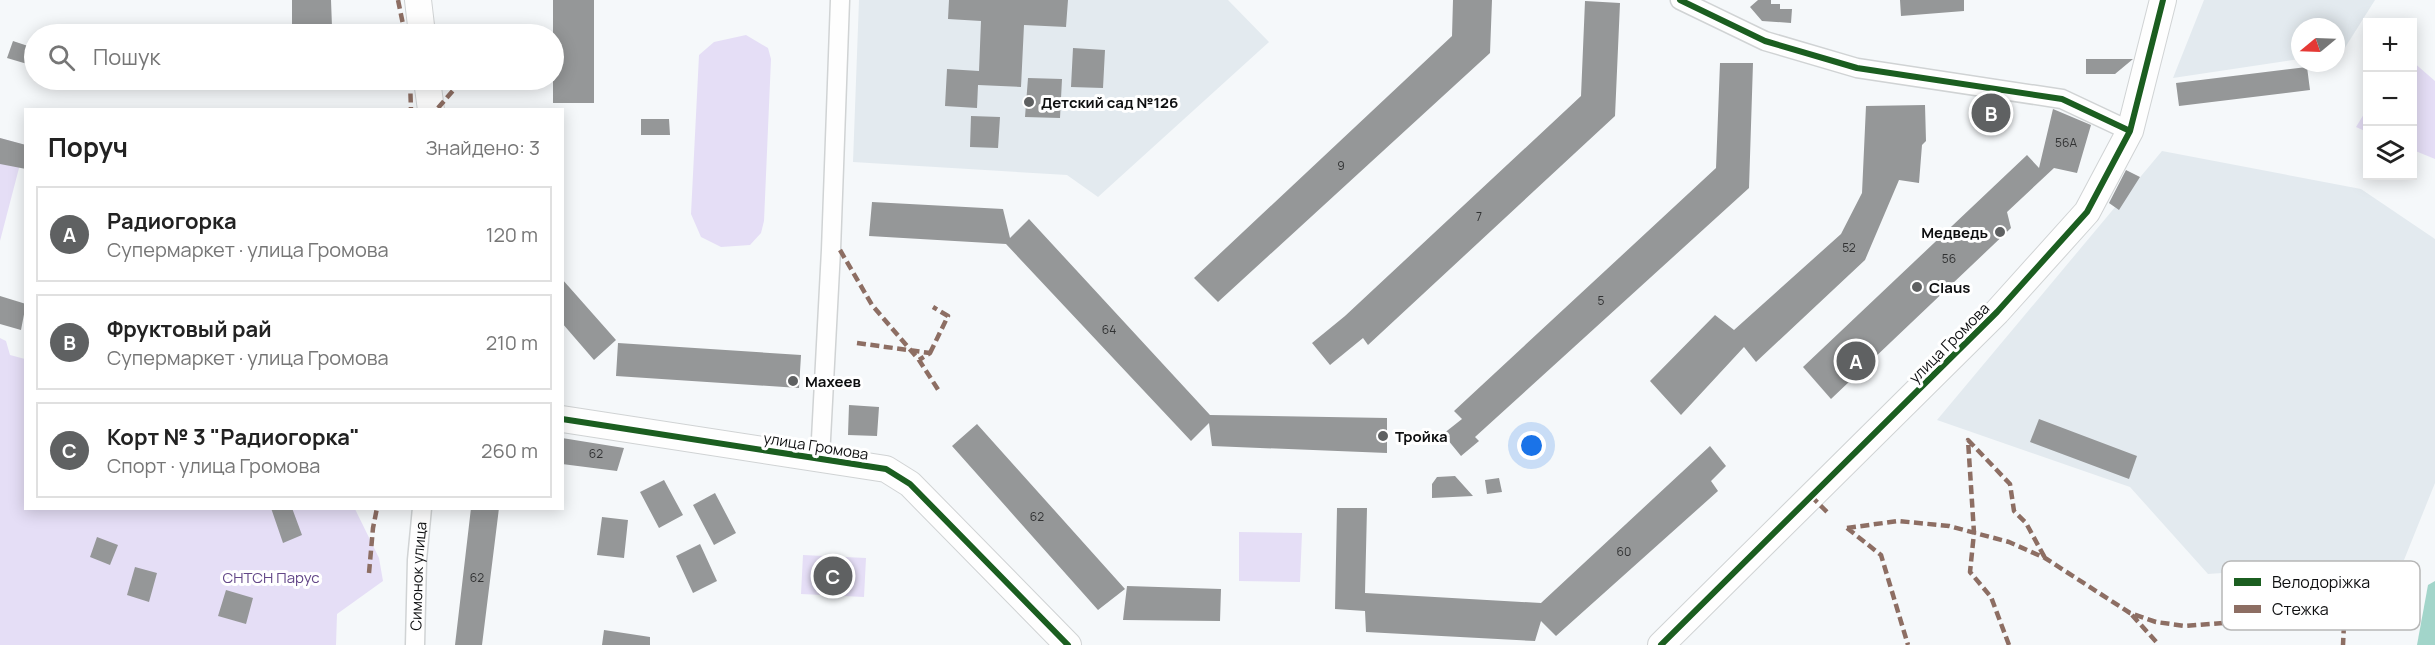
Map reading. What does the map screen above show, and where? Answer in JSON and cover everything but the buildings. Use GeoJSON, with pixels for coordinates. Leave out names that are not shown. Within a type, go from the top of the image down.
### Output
{"type":"FeatureCollection","features":[{"type":"Feature","properties":{"kind":"street"},"geometry":{"type":"LineString","coordinates":[[418,0],[421,24]]}},
{"type":"Feature","properties":{"kind":"street"},"geometry":{"type":"LineString","coordinates":[[820,458],[831,250],[840,0]]}},
{"type":"Feature","properties":{"kind":"street"},"geometry":{"type":"LineString","coordinates":[[1680,0],[1765,41],[1834,62],[1857,68],[2062,99],[2130,131]]}},
{"type":"Feature","properties":{"kind":"street","name":"улица Громова"},"geometry":{"type":"LineString","coordinates":[[1661,645],[1997,312],[2087,212],[2130,131],[2163,0]]}},
{"type":"Feature","properties":{"kind":"street"},"geometry":{"type":"LineString","coordinates":[[429,90],[431,108]]}},
{"type":"Feature","properties":{"kind":"street","name":"улица Громова"},"geometry":{"type":"LineString","coordinates":[[564,420],[886,469],[910,484],[1068,645]]}},
{"type":"Feature","properties":{"kind":"street","name":"Симонок улица"},"geometry":{"type":"LineString","coordinates":[[415,645],[417,561],[423,510]]}},
{"type":"Feature","properties":{"kind":"shaded area","name":"Детский сад №126"},"geometry":{"type":"Polygon","coordinates":[[[859,0],[1228,0],[1269,42],[1098,197],[1067,175],[853,162],[859,0]]]}},
{"type":"Feature","properties":{"kind":"shaded area"},"geometry":{"type":"Polygon","coordinates":[[[2204,0],[2375,0],[2345,48],[2345,18],[2291,18],[2291,60],[2173,78],[2204,0]]]}},
{"type":"Feature","properties":{"kind":"shaded area"},"geometry":{"type":"Polygon","coordinates":[[[2162,151],[2361,189],[2435,239],[2435,483],[2404,560],[2222,561],[2222,573],[2208,574],[2130,487],[1937,420],[2162,151]]]}},
{"type":"Feature","properties":{"kind":"shaded area"},"geometry":{"type":"Polygon","coordinates":[[[2435,581],[2435,645],[2417,645],[2420,630],[2428,585],[2435,581]]]}},
{"type":"Feature","properties":{"kind":"green space"},"geometry":{"type":"Polygon","coordinates":[[[746,35],[768,48],[771,59],[764,221],[761,233],[750,245],[721,247],[701,237],[691,214],[699,55],[714,42],[746,35]]]}},
{"type":"Feature","properties":{"kind":"green space"},"geometry":{"type":"Polygon","coordinates":[[[2417,65],[2435,81],[2435,159],[2417,152],[2417,65]]]}},
{"type":"Feature","properties":{"kind":"green space"},"geometry":{"type":"Polygon","coordinates":[[[2363,116],[2363,130],[2356,127],[2363,116]]]}},
{"type":"Feature","properties":{"kind":"green space"},"geometry":{"type":"Polygon","coordinates":[[[0,138],[24,145],[24,149],[0,241],[0,138]]]}},
{"type":"Feature","properties":{"kind":"green space","name":"СНТСН Парус"},"geometry":{"type":"Polygon","coordinates":[[[0,338],[6,341],[10,355],[24,359],[24,510],[355,510],[379,558],[383,581],[337,614],[336,645],[0,645],[0,338]]]}},
{"type":"Feature","properties":{"kind":"green space"},"geometry":{"type":"Polygon","coordinates":[[[1239,532],[1302,533],[1300,582],[1239,581],[1239,532]]]}},
{"type":"Feature","properties":{"kind":"green space"},"geometry":{"type":"Polygon","coordinates":[[[803,555],[866,558],[864,597],[801,594],[803,555]]]}},
{"type":"Feature","properties":{"kind":"marked path"},"geometry":{"type":"LineString","coordinates":[[398,0],[403,24]]}},
{"type":"Feature","properties":{"kind":"marked path"},"geometry":{"type":"LineString","coordinates":[[410,90],[411,108]]}},
{"type":"Feature","properties":{"kind":"marked path"},"geometry":{"type":"LineString","coordinates":[[438,108],[453,90]]}},
{"type":"Feature","properties":{"kind":"marked path"},"geometry":{"type":"LineString","coordinates":[[840,250],[872,305],[919,360],[939,391]]}},
{"type":"Feature","properties":{"kind":"marked path"},"geometry":{"type":"LineString","coordinates":[[930,353],[948,316],[933,307]]}},
{"type":"Feature","properties":{"kind":"marked path"},"geometry":{"type":"LineString","coordinates":[[857,343],[930,353],[919,360]]}},
{"type":"Feature","properties":{"kind":"marked path"},"geometry":{"type":"LineString","coordinates":[[2009,645],[1991,597],[1970,572],[1974,533],[1968,440],[2010,484],[2014,511],[2026,523],[2045,558]]}},
{"type":"Feature","properties":{"kind":"marked path"},"geometry":{"type":"LineString","coordinates":[[1811,496],[1828,513]]}},
{"type":"Feature","properties":{"kind":"marked path"},"geometry":{"type":"LineString","coordinates":[[369,573],[377,510]]}},
{"type":"Feature","properties":{"kind":"marked path"},"geometry":{"type":"LineString","coordinates":[[1847,528],[1898,521],[1949,526],[2009,542],[2045,558],[2130,613],[2156,622],[2185,626],[2222,623]]}},
{"type":"Feature","properties":{"kind":"marked path"},"geometry":{"type":"LineString","coordinates":[[1847,528],[1881,555],[1908,645]]}},
{"type":"Feature","properties":{"kind":"marked path"},"geometry":{"type":"LineString","coordinates":[[2132,615],[2159,645]]}},
{"type":"Feature","properties":{"kind":"marked path"},"geometry":{"type":"LineString","coordinates":[[2343,645],[2344,630]]}},
{"type":"Feature","properties":{"kind":"cycle path"},"geometry":{"type":"LineString","coordinates":[[1680,0],[1765,41],[1857,68],[2062,99],[2130,131]]}},
{"type":"Feature","properties":{"kind":"cycle path"},"geometry":{"type":"LineString","coordinates":[[1661,645],[1997,312],[2087,212],[2130,131],[2163,0]]}},
{"type":"Feature","properties":{"kind":"cycle path"},"geometry":{"type":"LineString","coordinates":[[564,419],[886,469],[910,484],[1068,645]]}},
{"type":"Feature","properties":{"kind":"place","name":"Детский сад №126"},"geometry":{"type":"Point","coordinates":[1029,102]}},
{"type":"Feature","properties":{"kind":"place","name":"Фруктовый рай"},"geometry":{"type":"Point","coordinates":[1991,113]}},
{"type":"Feature","properties":{"kind":"place","name":"Медведь"},"geometry":{"type":"Point","coordinates":[2000,232]}},
{"type":"Feature","properties":{"kind":"place","name":"Claus"},"geometry":{"type":"Point","coordinates":[1917,287]}},
{"type":"Feature","properties":{"kind":"place","name":"Радиогорка"},"geometry":{"type":"Point","coordinates":[1856,361]}},
{"type":"Feature","properties":{"kind":"place","name":"Махеев"},"geometry":{"type":"Point","coordinates":[793,381]}},
{"type":"Feature","properties":{"kind":"place","name":"Тройка"},"geometry":{"type":"Point","coordinates":[1383,436]}},
{"type":"Feature","properties":{"kind":"place","name":"Корт № 3 \"Радиогорка\""},"geometry":{"type":"Point","coordinates":[833,576]}}]}
